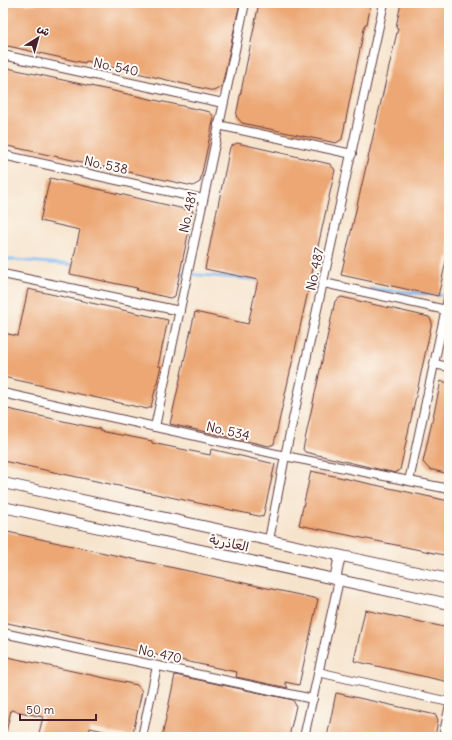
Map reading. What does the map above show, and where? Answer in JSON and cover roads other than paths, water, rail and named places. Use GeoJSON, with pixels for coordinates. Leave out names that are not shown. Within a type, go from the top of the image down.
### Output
{"type":"FeatureCollection","features":[{"type":"Feature","properties":{"kind":"street","name":"No. 481"},"geometry":{"type":"LineString","coordinates":[[155,427],[245,3]]}},
{"type":"Feature","properties":{"kind":"street","name":"No. 487"},"geometry":{"type":"LineString","coordinates":[[269,540],[285,456],[384,3]]}},
{"type":"Feature","properties":{"kind":"street","name":"No. 540"},"geometry":{"type":"LineString","coordinates":[[3,55],[223,103]]}},
{"type":"Feature","properties":{"kind":"street"},"geometry":{"type":"LineString","coordinates":[[218,125],[352,154]]}},
{"type":"Feature","properties":{"kind":"street","name":"No. 538"},"geometry":{"type":"LineString","coordinates":[[3,155],[203,199]]}},
{"type":"Feature","properties":{"kind":"street"},"geometry":{"type":"LineString","coordinates":[[3,274],[180,311]]}},
{"type":"Feature","properties":{"kind":"street"},"geometry":{"type":"LineString","coordinates":[[324,283],[446,310]]}},
{"type":"Feature","properties":{"kind":"street"},"geometry":{"type":"LineString","coordinates":[[409,481],[449,294]]}},
{"type":"Feature","properties":{"kind":"street"},"geometry":{"type":"LineString","coordinates":[[434,364],[449,367]]}},
{"type":"Feature","properties":{"kind":"street","name":"No. 534"},"geometry":{"type":"LineString","coordinates":[[3,393],[285,456],[449,489]]}},
{"type":"Feature","properties":{"kind":"street","name":"العاذرية"},"geometry":{"type":"LineString","coordinates":[[3,482],[449,579]]}},
{"type":"Feature","properties":{"kind":"street","name":"العاذرية"},"geometry":{"type":"LineString","coordinates":[[3,507],[449,604]]}},
{"type":"Feature","properties":{"kind":"street"},"geometry":{"type":"LineString","coordinates":[[304,737],[337,580],[340,556]]}},
{"type":"Feature","properties":{"kind":"street","name":"No. 470"},"geometry":{"type":"LineString","coordinates":[[3,633],[312,699]]}},
{"type":"Feature","properties":{"kind":"street"},"geometry":{"type":"LineString","coordinates":[[142,737],[157,666]]}},
{"type":"Feature","properties":{"kind":"street"},"geometry":{"type":"LineString","coordinates":[[318,672],[449,702]]}},
{"type":"Feature","properties":{"kind":"street"},"geometry":{"type":"LineString","coordinates":[[443,737],[449,709]]}},
{"type":"Feature","properties":{"kind":"waterway"},"geometry":{"type":"LineString","coordinates":[[3,259],[75,265]]}},
{"type":"Feature","properties":{"kind":"waterway"},"geometry":{"type":"LineString","coordinates":[[176,273],[260,280]]}},
{"type":"Feature","properties":{"kind":"waterway"},"geometry":{"type":"LineString","coordinates":[[306,284],[322,285]]}},
{"type":"Feature","properties":{"kind":"waterway"},"geometry":{"type":"LineString","coordinates":[[370,289],[440,295]]}}]}
